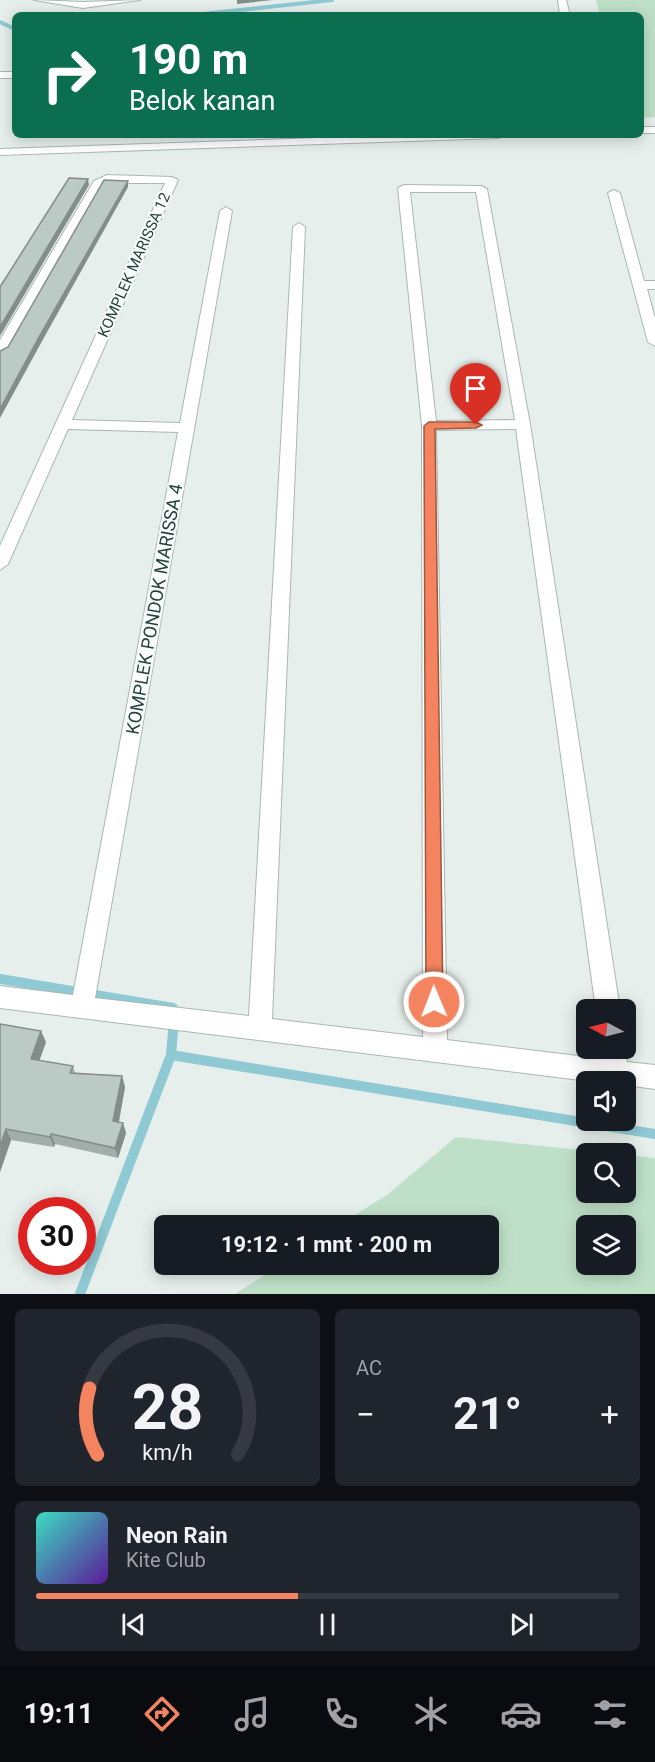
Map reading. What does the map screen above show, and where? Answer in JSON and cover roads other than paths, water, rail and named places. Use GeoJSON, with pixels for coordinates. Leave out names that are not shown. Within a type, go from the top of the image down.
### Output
{"type":"FeatureCollection","features":[{"type":"Feature","properties":{"kind":"street"},"geometry":{"type":"LineString","coordinates":[[38,0],[83,5],[136,0]]}},
{"type":"Feature","properties":{"kind":"street"},"geometry":{"type":"LineString","coordinates":[[0,152],[411,138]]}},
{"type":"Feature","properties":{"kind":"street","name":"KOMPLEK MARISSA 12"},"geometry":{"type":"LineString","coordinates":[[0,352],[100,181],[118,178],[172,180],[0,564]]}},
{"type":"Feature","properties":{"kind":"street"},"geometry":{"type":"LineString","coordinates":[[435,1050],[429,426],[404,188],[481,189],[523,424],[606,999]]}},
{"type":"Feature","properties":{"kind":"street"},"geometry":{"type":"LineString","coordinates":[[614,193],[655,342]]}},
{"type":"Feature","properties":{"kind":"street","name":"KOMPLEK PONDOK MARISSA 4"},"geometry":{"type":"LineString","coordinates":[[82,1006],[226,211]]}},
{"type":"Feature","properties":{"kind":"street"},"geometry":{"type":"LineString","coordinates":[[260,1028],[299,227]]}},
{"type":"Feature","properties":{"kind":"street"},"geometry":{"type":"LineString","coordinates":[[639,285],[655,285]]}},
{"type":"Feature","properties":{"kind":"street"},"geometry":{"type":"LineString","coordinates":[[63,424],[187,428]]}},
{"type":"Feature","properties":{"kind":"street"},"geometry":{"type":"LineString","coordinates":[[429,426],[523,424]]}},
{"type":"Feature","properties":{"kind":"street"},"geometry":{"type":"LineString","coordinates":[[0,997],[609,1071]]}},
{"type":"Feature","properties":{"kind":"street"},"geometry":{"type":"LineString","coordinates":[[636,1074],[655,1077]]}},
{"type":"Feature","properties":{"kind":"waterway"},"geometry":{"type":"LineString","coordinates":[[221,12],[332,0]]}},
{"type":"Feature","properties":{"kind":"waterway"},"geometry":{"type":"LineString","coordinates":[[0,22],[12,28]]}},
{"type":"Feature","properties":{"kind":"waterway"},"geometry":{"type":"LineString","coordinates":[[0,979],[173,1008]]}},
{"type":"Feature","properties":{"kind":"waterway"},"geometry":{"type":"LineString","coordinates":[[171,1055],[174,1020]]}},
{"type":"Feature","properties":{"kind":"waterway"},"geometry":{"type":"LineString","coordinates":[[80,1294],[171,1055]]}},
{"type":"Feature","properties":{"kind":"waterway"},"geometry":{"type":"LineString","coordinates":[[171,1055],[655,1134]]}}]}
